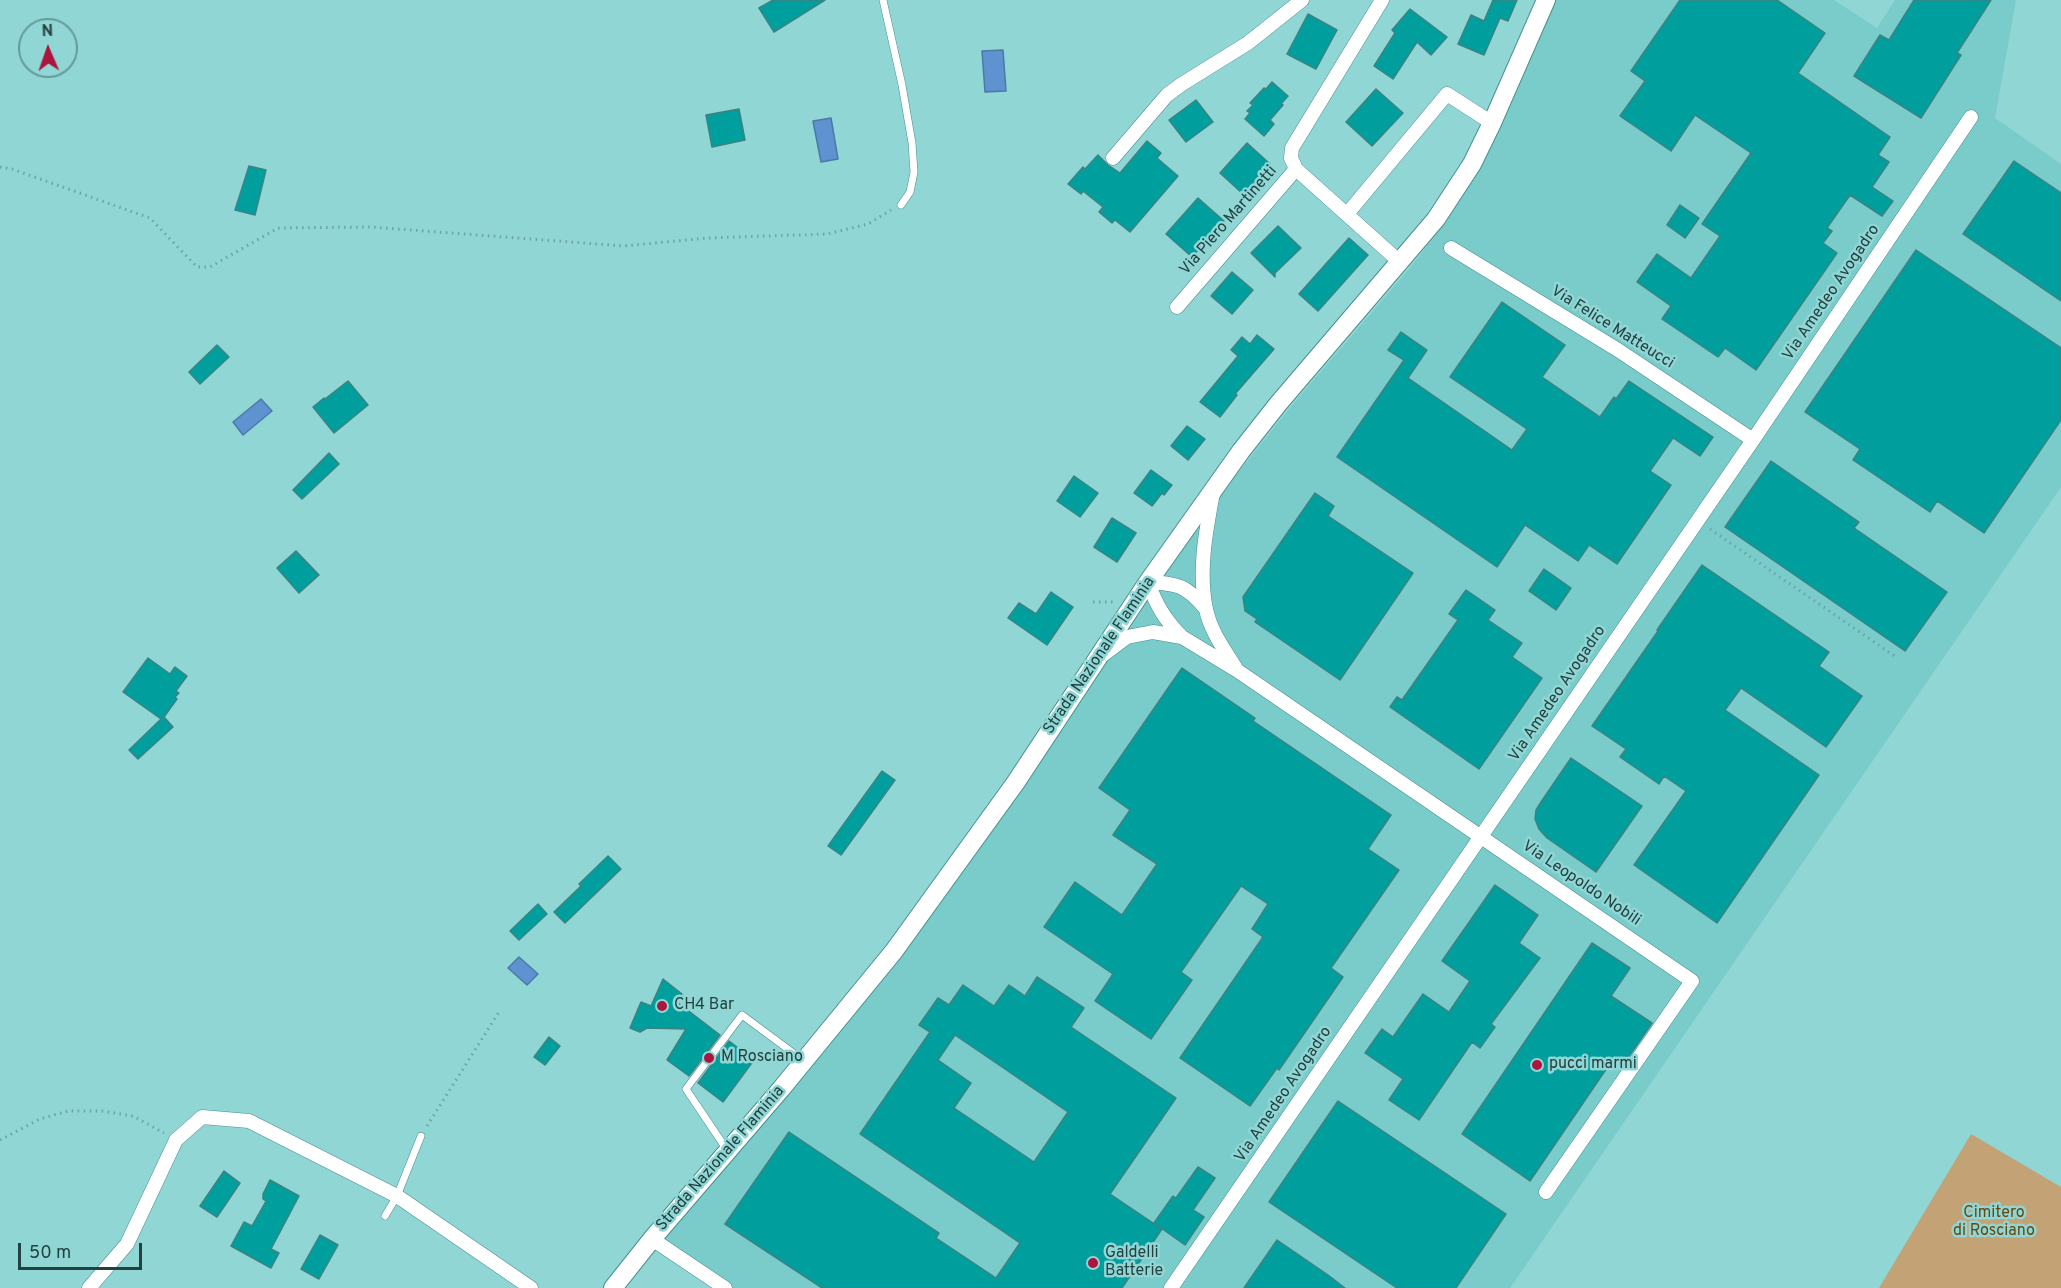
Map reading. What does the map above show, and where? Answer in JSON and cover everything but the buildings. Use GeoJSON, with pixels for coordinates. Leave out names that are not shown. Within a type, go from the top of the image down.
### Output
{"type":"FeatureCollection","features":[{"type":"Feature","properties":{"kind":"main road","name":"Strada Nazionale Flaminia"},"geometry":{"type":"LineString","coordinates":[[613,1288],[894,951],[1016,782],[1148,582],[1214,488],[1278,404],[1401,263],[1436,219],[1472,164],[1546,0]]}},
{"type":"Feature","properties":{"kind":"street"},"geometry":{"type":"LineString","coordinates":[[1113,158],[1167,95],[1248,43],[1302,0]]}},
{"type":"Feature","properties":{"kind":"street","name":"Via Piero Martinetti"},"geometry":{"type":"LineString","coordinates":[[1177,307],[1296,169],[1291,158],[1292,148],[1382,0]]}},
{"type":"Feature","properties":{"kind":"street"},"geometry":{"type":"LineString","coordinates":[[1347,214],[1447,94],[1492,123]]}},
{"type":"Feature","properties":{"kind":"street","name":"Via Amedeo Avogadro"},"geometry":{"type":"LineString","coordinates":[[1171,1288],[1753,440],[1971,117]]}},
{"type":"Feature","properties":{"kind":"street"},"geometry":{"type":"LineString","coordinates":[[1296,169],[1401,263]]}},
{"type":"Feature","properties":{"kind":"street","name":"Via Felice Matteucci"},"geometry":{"type":"LineString","coordinates":[[1451,248],[1618,350],[1753,440]]}},
{"type":"Feature","properties":{"kind":"street","name":"Via Leopoldo Nobili"},"geometry":{"type":"LineString","coordinates":[[1206,610],[1203,571],[1206,528],[1214,488]]}},
{"type":"Feature","properties":{"kind":"street","name":"Via Leopoldo Nobili"},"geometry":{"type":"LineString","coordinates":[[1238,671],[1219,641],[1206,610],[1191,592],[1171,584],[1148,582],[1154,602],[1166,621],[1182,637],[1238,671],[1692,981],[1546,1192]]}},
{"type":"Feature","properties":{"kind":"street","name":"Via Leopoldo Nobili"},"geometry":{"type":"LineString","coordinates":[[1097,660],[1127,638],[1153,632],[1182,637]]}},
{"type":"Feature","properties":{"kind":"street"},"geometry":{"type":"LineString","coordinates":[[89,1288],[127,1245],[176,1140],[202,1117],[249,1121],[397,1197],[531,1288]]}},
{"type":"Feature","properties":{"kind":"street"},"geometry":{"type":"LineString","coordinates":[[652,1239],[724,1288]]}},
{"type":"Feature","properties":{"kind":"lane"},"geometry":{"type":"LineString","coordinates":[[883,0],[912,143],[914,171],[910,192],[901,204]]}},
{"type":"Feature","properties":{"kind":"lane"},"geometry":{"type":"LineString","coordinates":[[728,1151],[686,1089],[742,1015],[804,1061]]}},
{"type":"Feature","properties":{"kind":"lane"},"geometry":{"type":"LineString","coordinates":[[385,1216],[397,1197],[421,1136]]}},
{"type":"Feature","properties":{"kind":"path"},"geometry":{"type":"LineString","coordinates":[[0,167],[12,169],[150,218],[197,267],[210,267],[278,228],[371,227],[624,246],[707,238],[827,234],[868,224],[901,204]]}},
{"type":"Feature","properties":{"kind":"path"},"geometry":{"type":"LineString","coordinates":[[1696,520],[1896,657]]}},
{"type":"Feature","properties":{"kind":"path"},"geometry":{"type":"LineString","coordinates":[[421,1136],[499,1012]]}},
{"type":"Feature","properties":{"kind":"path"},"geometry":{"type":"LineString","coordinates":[[0,1140],[40,1119],[68,1112],[102,1111],[134,1116],[176,1140]]}},
{"type":"Feature","properties":{"kind":"shaded area"},"geometry":{"type":"Polygon","coordinates":[[[1556,0],[1834,0],[1877,28],[1895,0],[2016,0],[1995,118],[2061,164],[2061,487],[1510,1288],[733,1288],[662,1241],[901,956],[1224,490],[1444,224],[1479,168],[1511,105],[1556,0]]]}},
{"type":"Feature","properties":{"kind":"shaded area"},"geometry":{"type":"Polygon","coordinates":[[[1003,50],[1006,91],[985,92],[982,51],[1003,50]]]}},
{"type":"Feature","properties":{"kind":"shaded area"},"geometry":{"type":"Polygon","coordinates":[[[831,118],[838,159],[821,162],[813,121],[831,118]]]}},
{"type":"Feature","properties":{"kind":"shaded area"},"geometry":{"type":"Polygon","coordinates":[[[261,399],[272,411],[243,435],[233,422],[261,399]]]}},
{"type":"Feature","properties":{"kind":"shaded area"},"geometry":{"type":"Polygon","coordinates":[[[519,957],[538,974],[527,985],[508,968],[519,957]]]}},
{"type":"Feature","properties":{"kind":"green space","name":"Cimitero di Rosciano"},"geometry":{"type":"Polygon","coordinates":[[[1971,1134],[2061,1187],[2061,1288],[1879,1288],[1971,1134]]]}},
{"type":"Feature","properties":{"kind":"place","name":"CH4 Bar"},"geometry":{"type":"Point","coordinates":[662,1006]}},
{"type":"Feature","properties":{"kind":"place","name":"M Rosciano"},"geometry":{"type":"Point","coordinates":[709,1058]}},
{"type":"Feature","properties":{"kind":"place","name":"pucci marmi"},"geometry":{"type":"Point","coordinates":[1537,1065]}},
{"type":"Feature","properties":{"kind":"place","name":"Galdelli Batterie"},"geometry":{"type":"Point","coordinates":[1093,1263]}}]}
